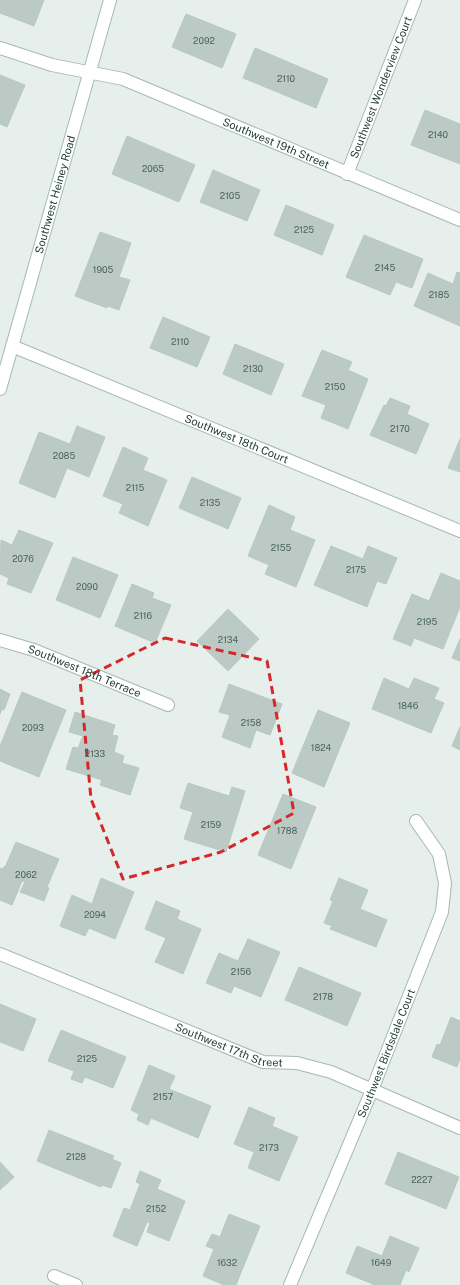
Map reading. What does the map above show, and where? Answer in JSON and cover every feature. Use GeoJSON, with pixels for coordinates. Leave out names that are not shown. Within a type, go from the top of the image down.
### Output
{"type":"FeatureCollection","features":[{"type":"Feature","properties":{"kind":"street","name":"Southwest Heiney Road"},"geometry":{"type":"LineString","coordinates":[[0,389],[110,0]]}},
{"type":"Feature","properties":{"kind":"street","name":"Southwest Wonderview Court"},"geometry":{"type":"LineString","coordinates":[[348,174],[415,0]]}},
{"type":"Feature","properties":{"kind":"street","name":"Southwest 19th Street"},"geometry":{"type":"LineString","coordinates":[[0,48],[52,65],[123,79],[460,220]]}},
{"type":"Feature","properties":{"kind":"street","name":"Southwest 18th Court"},"geometry":{"type":"LineString","coordinates":[[12,346],[460,531]]}},
{"type":"Feature","properties":{"kind":"street","name":"Southwest 18th Terrace"},"geometry":{"type":"LineString","coordinates":[[0,640],[34,650],[168,705]]}},
{"type":"Feature","properties":{"kind":"street","name":"Southwest Birdsdale Court"},"geometry":{"type":"LineString","coordinates":[[290,1285],[372,1090],[442,912],[444,883],[439,854],[416,821]]}},
{"type":"Feature","properties":{"kind":"street","name":"Southwest 17th Street"},"geometry":{"type":"LineString","coordinates":[[0,954],[263,1062],[296,1063],[331,1072],[460,1128]]}},
{"type":"Feature","properties":{"kind":"street"},"geometry":{"type":"LineString","coordinates":[[54,1276],[76,1285]]}},
{"type":"Feature","properties":{"kind":"highlighted area"},"geometry":{"type":"Polygon","coordinates":[[[165,638],[267,661],[294,813],[221,852],[123,879],[91,799],[80,680],[165,638]]]}},
{"type":"Feature","properties":{"kind":"building"},"geometry":{"type":"Polygon","coordinates":[[[0,0],[44,0],[34,26],[0,13],[0,0]]]}},
{"type":"Feature","properties":{"kind":"building"},"geometry":{"type":"Polygon","coordinates":[[[186,14],[236,34],[222,68],[172,47],[186,14]]]}},
{"type":"Feature","properties":{"kind":"building"},"geometry":{"type":"Polygon","coordinates":[[[255,48],[328,79],[316,108],[243,78],[255,48]]]}},
{"type":"Feature","properties":{"kind":"building"},"geometry":{"type":"Polygon","coordinates":[[[0,75],[25,85],[7,127],[0,124],[0,75]]]}},
{"type":"Feature","properties":{"kind":"building"},"geometry":{"type":"Polygon","coordinates":[[[425,110],[460,124],[460,164],[411,145],[425,110]]]}},
{"type":"Feature","properties":{"kind":"building"},"geometry":{"type":"Polygon","coordinates":[[[127,136],[195,165],[179,202],[112,174],[127,136]]]}},
{"type":"Feature","properties":{"kind":"building"},"geometry":{"type":"Polygon","coordinates":[[[213,170],[260,190],[247,221],[200,202],[213,170]]]}},
{"type":"Feature","properties":{"kind":"building"},"geometry":{"type":"Polygon","coordinates":[[[286,205],[334,225],[322,255],[274,235],[286,205]]]}},
{"type":"Feature","properties":{"kind":"building"},"geometry":{"type":"Polygon","coordinates":[[[100,232],[131,243],[119,277],[130,280],[119,310],[108,306],[107,308],[75,296],[100,232]]]}},
{"type":"Feature","properties":{"kind":"building"},"geometry":{"type":"Polygon","coordinates":[[[364,235],[423,259],[412,288],[396,282],[390,295],[346,277],[364,235]]]}},
{"type":"Feature","properties":{"kind":"building"},"geometry":{"type":"Polygon","coordinates":[[[457,272],[460,273],[460,326],[414,306],[428,273],[453,284],[457,272]]]}},
{"type":"Feature","properties":{"kind":"building"},"geometry":{"type":"Polygon","coordinates":[[[163,317],[210,337],[197,367],[150,348],[163,317]]]}},
{"type":"Feature","properties":{"kind":"building"},"geometry":{"type":"Polygon","coordinates":[[[235,344],[284,364],[271,395],[223,374],[235,344]]]}},
{"type":"Feature","properties":{"kind":"building"},"geometry":{"type":"Polygon","coordinates":[[[322,350],[352,362],[348,370],[368,379],[348,429],[321,418],[326,405],[302,396],[322,350]]]}},
{"type":"Feature","properties":{"kind":"building"},"geometry":{"type":"Polygon","coordinates":[[[390,398],[410,406],[407,414],[429,424],[416,454],[370,435],[384,405],[386,406],[390,398]]]}},
{"type":"Feature","properties":{"kind":"building"},"geometry":{"type":"Polygon","coordinates":[[[77,426],[105,437],[89,477],[67,468],[55,498],[19,483],[39,432],[70,444],[77,426]]]}},
{"type":"Feature","properties":{"kind":"building"},"geometry":{"type":"Polygon","coordinates":[[[460,439],[460,472],[448,468],[460,439]]]}},
{"type":"Feature","properties":{"kind":"building"},"geometry":{"type":"Polygon","coordinates":[[[123,447],[148,458],[143,470],[167,480],[148,526],[119,513],[123,504],[103,496],[123,447]]]}},
{"type":"Feature","properties":{"kind":"building"},"geometry":{"type":"Polygon","coordinates":[[[192,477],[241,498],[228,529],[179,508],[192,477]]]}},
{"type":"Feature","properties":{"kind":"building"},"geometry":{"type":"Polygon","coordinates":[[[269,505],[295,517],[290,530],[315,540],[296,587],[265,574],[269,565],[248,556],[269,505]]]}},
{"type":"Feature","properties":{"kind":"building"},"geometry":{"type":"Polygon","coordinates":[[[19,530],[53,543],[31,593],[7,584],[9,578],[0,574],[1,540],[12,545],[19,530]]]}},
{"type":"Feature","properties":{"kind":"building"},"geometry":{"type":"Polygon","coordinates":[[[331,546],[363,559],[368,546],[397,558],[386,584],[377,581],[367,607],[314,585],[331,546]]]}},
{"type":"Feature","properties":{"kind":"building"},"geometry":{"type":"Polygon","coordinates":[[[73,557],[118,575],[100,618],[56,600],[73,557]]]}},
{"type":"Feature","properties":{"kind":"building"},"geometry":{"type":"Polygon","coordinates":[[[441,573],[460,581],[460,607],[443,649],[414,638],[411,646],[393,639],[412,594],[429,601],[441,573]]]}},
{"type":"Feature","properties":{"kind":"building"},"geometry":{"type":"Polygon","coordinates":[[[132,584],[154,593],[152,598],[171,605],[155,643],[115,626],[132,584]]]}},
{"type":"Feature","properties":{"kind":"building"},"geometry":{"type":"Polygon","coordinates":[[[228,609],[259,639],[228,671],[197,641],[228,609]]]}},
{"type":"Feature","properties":{"kind":"building"},"geometry":{"type":"Polygon","coordinates":[[[460,639],[460,661],[452,658],[460,639]]]}},
{"type":"Feature","properties":{"kind":"building"},"geometry":{"type":"Polygon","coordinates":[[[384,678],[409,689],[414,678],[439,688],[434,699],[444,703],[431,733],[372,709],[384,678]]]}},
{"type":"Feature","properties":{"kind":"building"},"geometry":{"type":"Polygon","coordinates":[[[229,684],[282,704],[270,735],[256,730],[250,748],[222,737],[230,715],[219,712],[229,684]]]}},
{"type":"Feature","properties":{"kind":"building"},"geometry":{"type":"Polygon","coordinates":[[[0,689],[10,694],[4,710],[2,709],[0,714],[0,689]]]}},
{"type":"Feature","properties":{"kind":"building"},"geometry":{"type":"Polygon","coordinates":[[[22,692],[66,710],[39,777],[0,761],[0,746],[22,692]]]}},
{"type":"Feature","properties":{"kind":"building"},"geometry":{"type":"Polygon","coordinates":[[[318,710],[350,723],[324,787],[292,773],[318,710]]]}},
{"type":"Feature","properties":{"kind":"building"},"geometry":{"type":"Polygon","coordinates":[[[75,712],[115,725],[112,735],[118,736],[114,752],[124,756],[122,763],[139,768],[130,795],[100,785],[102,780],[66,769],[73,747],[78,748],[83,736],[69,732],[75,712]]]}},
{"type":"Feature","properties":{"kind":"building"},"geometry":{"type":"Polygon","coordinates":[[[460,727],[460,750],[452,746],[460,727]]]}},
{"type":"Feature","properties":{"kind":"building"},"geometry":{"type":"Polygon","coordinates":[[[188,783],[229,796],[232,787],[245,791],[226,852],[184,839],[193,812],[180,808],[188,783]]]}},
{"type":"Feature","properties":{"kind":"building"},"geometry":{"type":"Polygon","coordinates":[[[283,794],[316,807],[291,869],[258,855],[283,794]]]}},
{"type":"Feature","properties":{"kind":"building"},"geometry":{"type":"Polygon","coordinates":[[[16,842],[59,859],[47,887],[49,888],[44,901],[20,892],[25,882],[22,881],[12,905],[0,900],[0,868],[2,869],[6,865],[16,842]]]}},
{"type":"Feature","properties":{"kind":"building"},"geometry":{"type":"Polygon","coordinates":[[[101,878],[134,892],[115,939],[89,928],[85,936],[60,926],[72,895],[92,904],[101,878]]]}},
{"type":"Feature","properties":{"kind":"building"},"geometry":{"type":"Polygon","coordinates":[[[339,878],[368,890],[360,909],[387,920],[376,947],[330,929],[332,926],[324,923],[333,901],[330,900],[339,878]]]}},
{"type":"Feature","properties":{"kind":"building"},"geometry":{"type":"Polygon","coordinates":[[[156,901],[180,911],[177,919],[201,929],[183,974],[155,962],[166,938],[145,929],[156,901]]]}},
{"type":"Feature","properties":{"kind":"building"},"geometry":{"type":"Polygon","coordinates":[[[248,939],[280,952],[261,997],[234,986],[231,993],[206,983],[219,953],[238,961],[248,939]]]}},
{"type":"Feature","properties":{"kind":"building"},"geometry":{"type":"Polygon","coordinates":[[[299,967],[361,993],[347,1026],[285,1000],[299,967]]]}},
{"type":"Feature","properties":{"kind":"building"},"geometry":{"type":"Polygon","coordinates":[[[0,1004],[36,1019],[23,1051],[0,1042],[0,1004]]]}},
{"type":"Feature","properties":{"kind":"building"},"geometry":{"type":"Polygon","coordinates":[[[451,1017],[460,1021],[460,1058],[457,1067],[432,1057],[437,1044],[440,1045],[451,1017]]]}},
{"type":"Feature","properties":{"kind":"building"},"geometry":{"type":"Polygon","coordinates":[[[61,1030],[126,1057],[113,1088],[85,1077],[82,1083],[71,1079],[74,1071],[48,1061],[61,1030]]]}},
{"type":"Feature","properties":{"kind":"building"},"geometry":{"type":"Polygon","coordinates":[[[149,1065],[175,1076],[169,1089],[211,1106],[198,1138],[151,1118],[148,1125],[137,1120],[139,1114],[131,1110],[149,1065]]]}},
{"type":"Feature","properties":{"kind":"building"},"geometry":{"type":"Polygon","coordinates":[[[249,1107],[275,1118],[272,1126],[298,1137],[279,1181],[248,1168],[254,1152],[234,1144],[249,1107]]]}},
{"type":"Feature","properties":{"kind":"building"},"geometry":{"type":"Polygon","coordinates":[[[49,1130],[114,1156],[112,1159],[121,1163],[111,1188],[102,1185],[101,1187],[37,1161],[49,1130]]]}},
{"type":"Feature","properties":{"kind":"building"},"geometry":{"type":"Polygon","coordinates":[[[398,1152],[459,1177],[446,1209],[385,1184],[398,1152]]]}},
{"type":"Feature","properties":{"kind":"building"},"geometry":{"type":"Polygon","coordinates":[[[0,1162],[14,1177],[0,1190],[0,1162]]]}},
{"type":"Feature","properties":{"kind":"building"},"geometry":{"type":"Polygon","coordinates":[[[140,1171],[161,1180],[157,1189],[185,1201],[169,1241],[147,1232],[150,1223],[147,1222],[137,1246],[113,1236],[124,1208],[130,1210],[140,1184],[136,1182],[140,1171]]]}},
{"type":"Feature","properties":{"kind":"building"},"geometry":{"type":"Polygon","coordinates":[[[229,1214],[260,1226],[236,1285],[224,1285],[203,1276],[214,1249],[206,1246],[212,1234],[220,1237],[229,1214]]]}},
{"type":"Feature","properties":{"kind":"building"},"geometry":{"type":"Polygon","coordinates":[[[390,1236],[419,1248],[409,1272],[406,1270],[400,1285],[375,1285],[346,1273],[357,1246],[382,1256],[390,1236]]]}}]}
